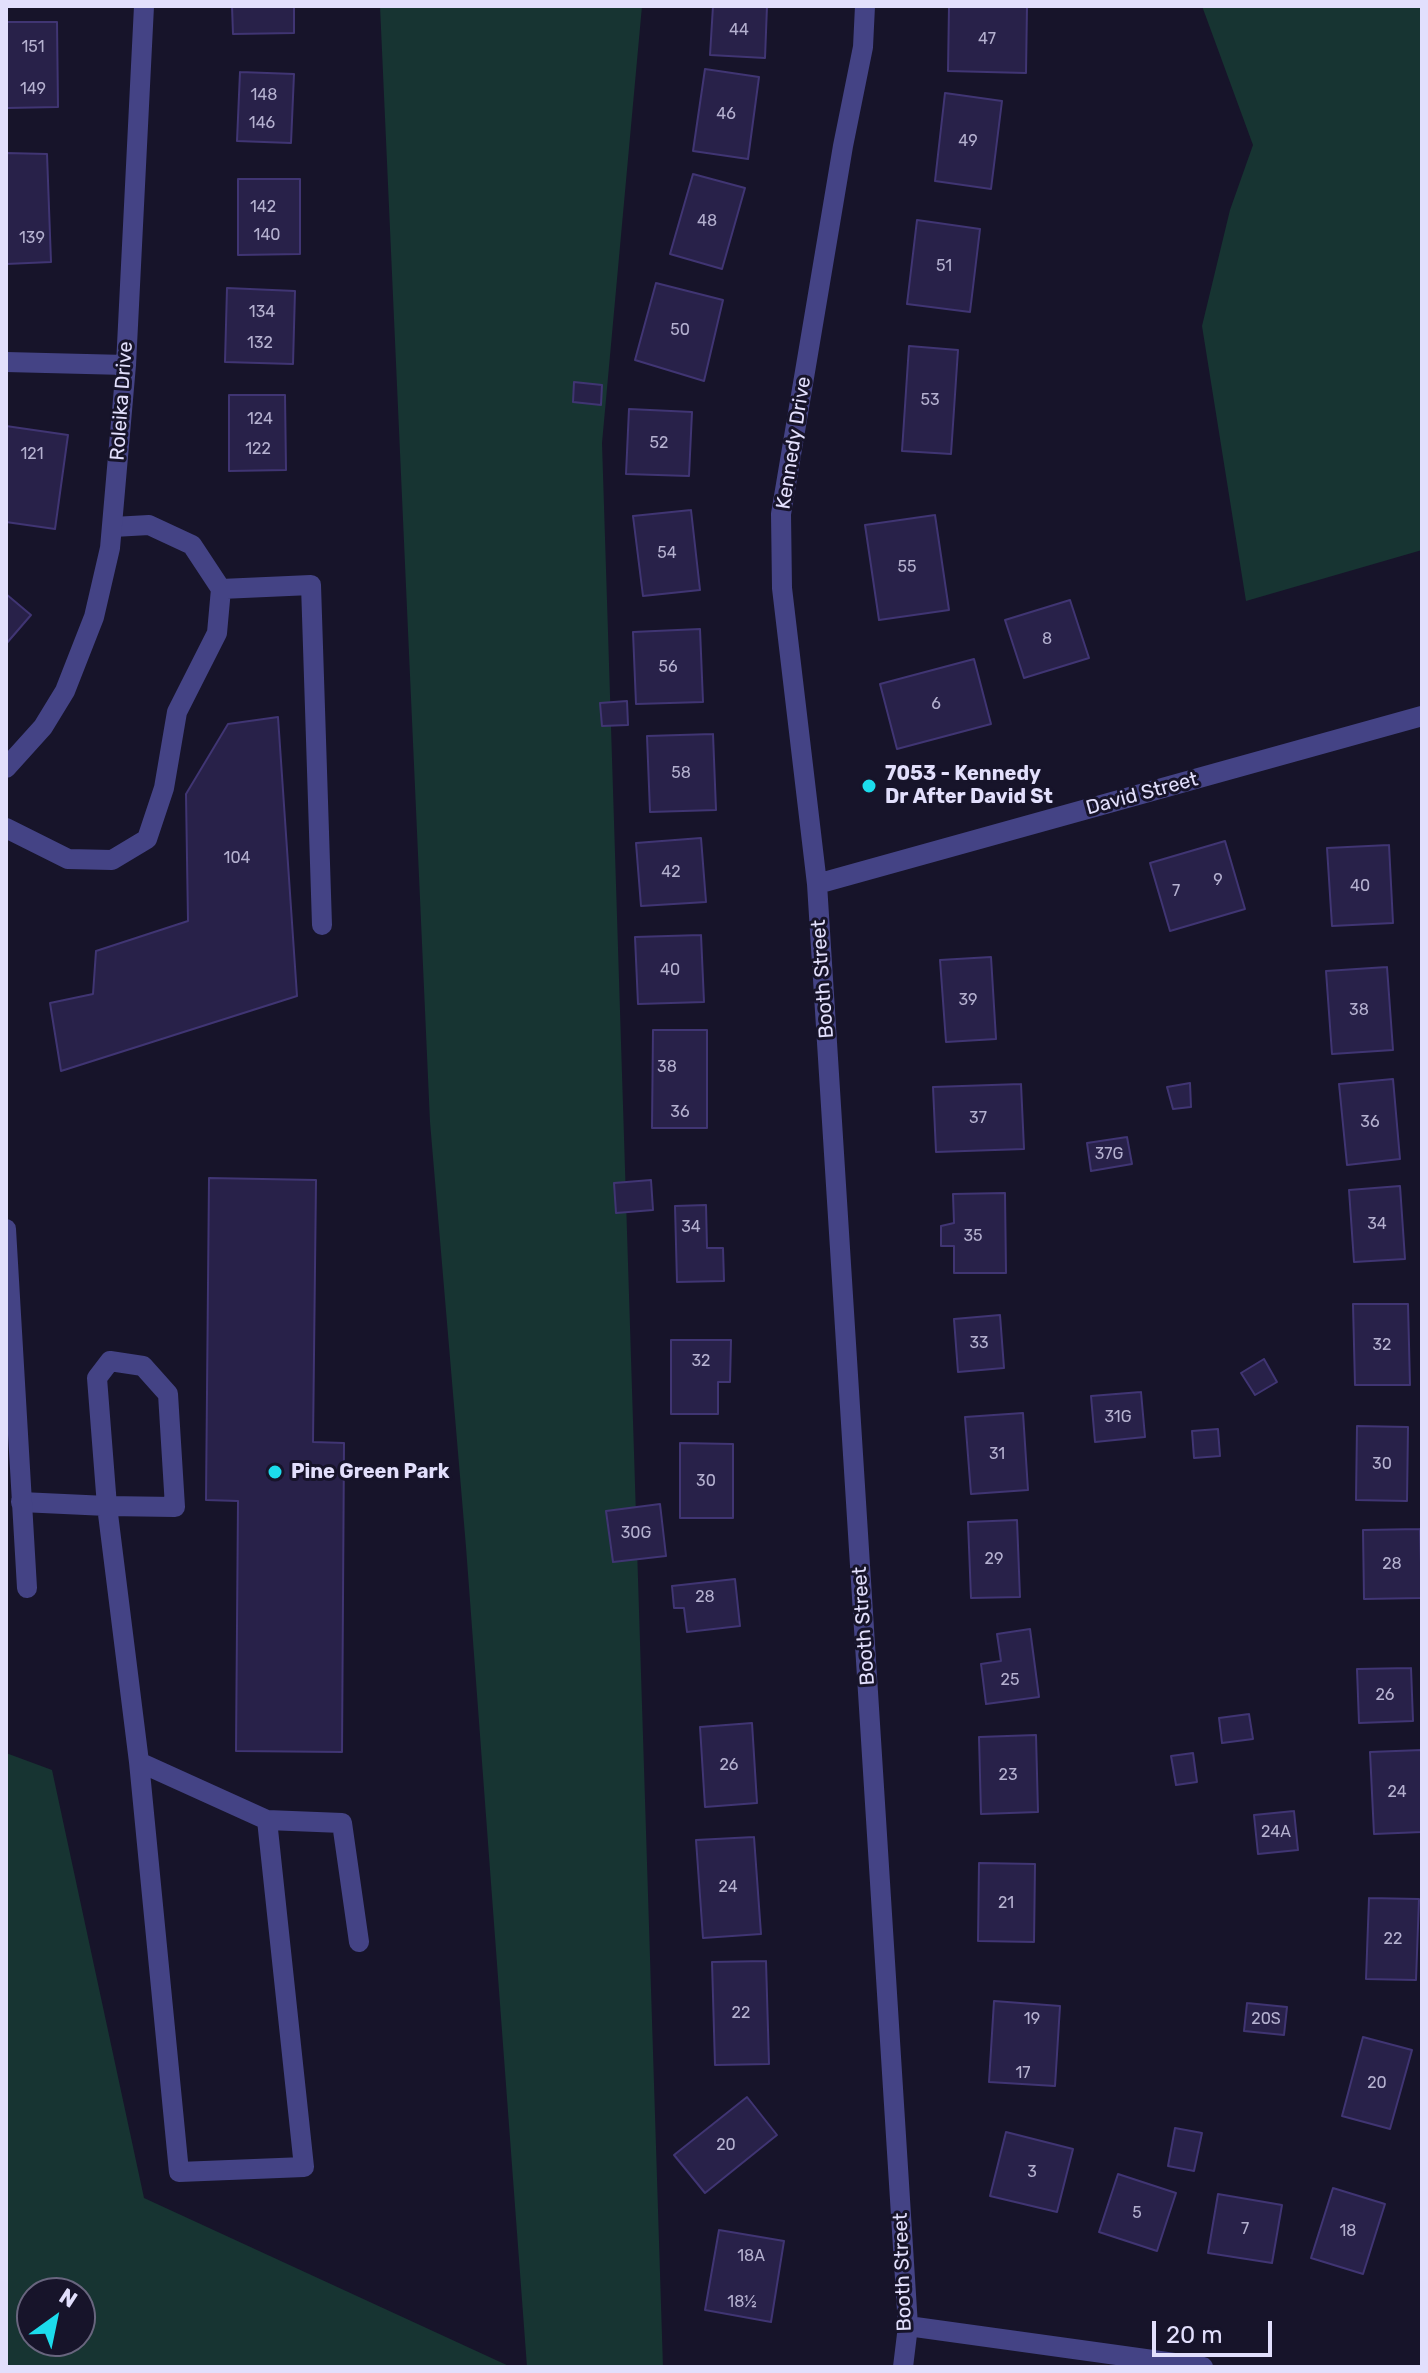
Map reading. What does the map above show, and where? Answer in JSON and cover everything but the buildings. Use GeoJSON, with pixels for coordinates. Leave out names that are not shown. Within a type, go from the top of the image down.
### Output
{"type":"FeatureCollection","features":[{"type":"Feature","properties":{"kind":"street","name":"Roleika Drive"},"geometry":{"type":"LineString","coordinates":[[6,768],[43,727],[65,691],[94,617],[113,527],[126,365],[144,6]]}},
{"type":"Feature","properties":{"kind":"street","name":"Kennedy Drive"},"geometry":{"type":"LineString","coordinates":[[817,884],[782,588],[781,514],[843,146],[863,47],[865,6]]}},
{"type":"Feature","properties":{"kind":"street"},"geometry":{"type":"LineString","coordinates":[[6,362],[126,365]]}},
{"type":"Feature","properties":{"kind":"street"},"geometry":{"type":"LineString","coordinates":[[6,828],[68,859],[112,860],[147,839],[164,788],[177,712],[217,633],[221,589],[192,545],[149,525],[113,527]]}},
{"type":"Feature","properties":{"kind":"street"},"geometry":{"type":"LineString","coordinates":[[221,589],[311,585],[322,925]]}},
{"type":"Feature","properties":{"kind":"street","name":"David Street"},"geometry":{"type":"LineString","coordinates":[[817,884],[1422,716]]}},
{"type":"Feature","properties":{"kind":"street","name":"Booth Street"},"geometry":{"type":"LineString","coordinates":[[817,884],[908,2326],[903,2367]]}},
{"type":"Feature","properties":{"kind":"street"},"geometry":{"type":"LineString","coordinates":[[6,1229],[27,1588]]}},
{"type":"Feature","properties":{"kind":"street"},"geometry":{"type":"LineString","coordinates":[[21,1502],[107,1506],[175,1507],[168,1394],[143,1366],[110,1361],[97,1378],[107,1506],[139,1762],[179,2172],[304,2167],[267,1820]]}},
{"type":"Feature","properties":{"kind":"street"},"geometry":{"type":"LineString","coordinates":[[139,1762],[267,1820],[342,1823],[359,1942]]}},
{"type":"Feature","properties":{"kind":"street"},"geometry":{"type":"LineString","coordinates":[[908,2326],[1203,2367]]}},
{"type":"Feature","properties":{"kind":"green space"},"geometry":{"type":"Polygon","coordinates":[[[380,6],[642,6],[602,443],[663,2367],[527,2367],[466,1547],[430,1122],[380,6]]]}},
{"type":"Feature","properties":{"kind":"green space"},"geometry":{"type":"Polygon","coordinates":[[[1202,6],[1422,6],[1422,550],[1246,601],[1202,326],[1230,210],[1253,145],[1202,6]]]}},
{"type":"Feature","properties":{"kind":"green space"},"geometry":{"type":"Polygon","coordinates":[[[6,1753],[52,1770],[144,2198],[511,2367],[6,2367],[6,1753]]]}},
{"type":"Feature","properties":{"kind":"place","name":"7053 - Kennedy Dr After David St"},"geometry":{"type":"Point","coordinates":[869,786]}},
{"type":"Feature","properties":{"kind":"place","name":"Pine Green Park"},"geometry":{"type":"Point","coordinates":[275,1472]}}]}
